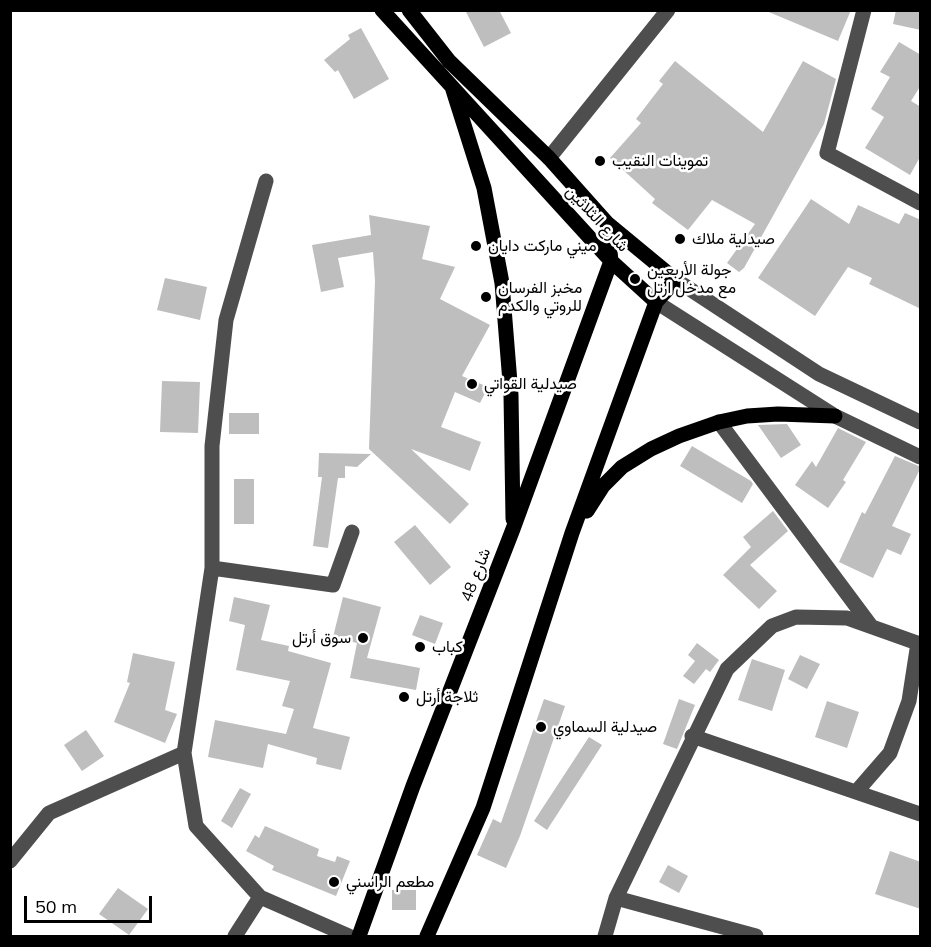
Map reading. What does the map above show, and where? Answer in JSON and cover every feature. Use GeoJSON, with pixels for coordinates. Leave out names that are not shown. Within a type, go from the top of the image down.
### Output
{"type":"FeatureCollection","features":[{"type":"Feature","properties":{"kind":"main road","name":"شارع الثلاثين"},"geometry":{"type":"LineString","coordinates":[[382,10],[611,261],[656,302]]}},
{"type":"Feature","properties":{"kind":"main road","name":"شارع الثلاثين"},"geometry":{"type":"LineString","coordinates":[[409,10],[449,61],[549,158],[607,223],[676,280]]}},
{"type":"Feature","properties":{"kind":"main road"},"geometry":{"type":"LineString","coordinates":[[453,90],[484,188],[502,283],[511,395],[513,529]]}},
{"type":"Feature","properties":{"kind":"main road","name":"شارع 48"},"geometry":{"type":"LineString","coordinates":[[359,936],[413,786],[513,529],[611,261],[607,223]]}},
{"type":"Feature","properties":{"kind":"main road"},"geometry":{"type":"LineString","coordinates":[[427,936],[483,808],[572,533],[656,302],[676,280]]}},
{"type":"Feature","properties":{"kind":"main road"},"geometry":{"type":"LineString","coordinates":[[572,533],[603,486],[622,467],[651,449],[719,422],[778,414],[835,416]]}},
{"type":"Feature","properties":{"kind":"street"},"geometry":{"type":"LineString","coordinates":[[549,158],[668,10]]}},
{"type":"Feature","properties":{"kind":"street"},"geometry":{"type":"LineString","coordinates":[[864,10],[828,153],[921,203]]}},
{"type":"Feature","properties":{"kind":"street"},"geometry":{"type":"LineString","coordinates":[[266,181],[226,320],[212,446],[212,568],[184,753],[196,826],[260,897],[349,936]]}},
{"type":"Feature","properties":{"kind":"street","name":"شارع الثلاثين"},"geometry":{"type":"LineString","coordinates":[[676,280],[819,374],[921,422]]}},
{"type":"Feature","properties":{"kind":"street","name":"شارع الثلاثين"},"geometry":{"type":"LineString","coordinates":[[656,302],[835,416],[921,457]]}},
{"type":"Feature","properties":{"kind":"street"},"geometry":{"type":"LineString","coordinates":[[719,422],[871,626]]}},
{"type":"Feature","properties":{"kind":"street"},"geometry":{"type":"LineString","coordinates":[[212,568],[333,585],[352,532]]}},
{"type":"Feature","properties":{"kind":"street"},"geometry":{"type":"LineString","coordinates":[[604,936],[616,898],[692,736],[727,669],[772,626],[796,617],[847,618],[919,643],[909,701],[890,753],[857,791]]}},
{"type":"Feature","properties":{"kind":"street"},"geometry":{"type":"LineString","coordinates":[[692,736],[921,814]]}},
{"type":"Feature","properties":{"kind":"street"},"geometry":{"type":"LineString","coordinates":[[10,861],[49,813],[184,753]]}},
{"type":"Feature","properties":{"kind":"street"},"geometry":{"type":"LineString","coordinates":[[235,936],[260,897]]}},
{"type":"Feature","properties":{"kind":"street"},"geometry":{"type":"LineString","coordinates":[[616,898],[756,936]]}},
{"type":"Feature","properties":{"kind":"building"},"geometry":{"type":"Polygon","coordinates":[[[465,10],[499,10],[511,33],[484,47],[465,10]]]}},
{"type":"Feature","properties":{"kind":"building"},"geometry":{"type":"Polygon","coordinates":[[[764,10],[851,10],[838,41],[764,10]]]}},
{"type":"Feature","properties":{"kind":"building"},"geometry":{"type":"Polygon","coordinates":[[[896,10],[921,10],[921,30],[893,24],[896,10]]]}},
{"type":"Feature","properties":{"kind":"building"},"geometry":{"type":"Polygon","coordinates":[[[361,28],[389,79],[354,99],[338,70],[335,72],[324,60],[350,39],[348,35],[361,28]]]}},
{"type":"Feature","properties":{"kind":"building"},"geometry":{"type":"Polygon","coordinates":[[[899,42],[921,55],[921,85],[911,101],[921,107],[920,157],[910,175],[865,148],[884,117],[871,109],[890,77],[880,72],[899,42]]]}},
{"type":"Feature","properties":{"kind":"building"},"geometry":{"type":"Polygon","coordinates":[[[675,61],[763,132],[803,61],[836,79],[824,124],[744,268],[739,272],[727,263],[755,224],[712,200],[688,230],[652,203],[655,199],[610,158],[641,123],[636,119],[663,84],[659,81],[675,61]]]}},
{"type":"Feature","properties":{"kind":"building"},"geometry":{"type":"Polygon","coordinates":[[[811,199],[849,224],[858,205],[899,224],[905,213],[921,220],[921,309],[869,284],[872,278],[848,267],[815,316],[758,278],[811,199]]]}},
{"type":"Feature","properties":{"kind":"building"},"geometry":{"type":"Polygon","coordinates":[[[369,215],[430,226],[422,259],[455,267],[440,299],[490,325],[462,376],[488,387],[480,403],[455,392],[441,427],[481,442],[470,471],[411,449],[469,504],[450,524],[369,449],[375,281],[373,252],[338,258],[344,287],[321,292],[312,245],[371,235],[369,215]]]}},
{"type":"Feature","properties":{"kind":"building"},"geometry":{"type":"Polygon","coordinates":[[[165,278],[207,287],[200,320],[157,310],[165,278]]]}},
{"type":"Feature","properties":{"kind":"building"},"geometry":{"type":"Polygon","coordinates":[[[162,381],[200,382],[198,433],[160,432],[162,381]]]}},
{"type":"Feature","properties":{"kind":"building"},"geometry":{"type":"Polygon","coordinates":[[[229,413],[259,413],[259,434],[229,434],[229,413]]]}},
{"type":"Feature","properties":{"kind":"building"},"geometry":{"type":"Polygon","coordinates":[[[787,424],[801,445],[781,458],[758,425],[787,424]]]}},
{"type":"Feature","properties":{"kind":"building"},"geometry":{"type":"Polygon","coordinates":[[[838,428],[866,442],[843,480],[846,482],[828,508],[795,485],[812,461],[816,467],[838,428]]]}},
{"type":"Feature","properties":{"kind":"building"},"geometry":{"type":"Polygon","coordinates":[[[692,446],[751,481],[753,484],[742,503],[680,466],[692,446]]]}},
{"type":"Feature","properties":{"kind":"building"},"geometry":{"type":"Polygon","coordinates":[[[319,453],[371,454],[357,467],[345,466],[345,478],[338,478],[328,548],[313,546],[322,477],[318,477],[319,453]]]}},
{"type":"Feature","properties":{"kind":"building"},"geometry":{"type":"Polygon","coordinates":[[[895,456],[921,467],[892,526],[911,534],[901,555],[887,549],[873,578],[839,562],[862,512],[865,514],[895,456]]]}},
{"type":"Feature","properties":{"kind":"building"},"geometry":{"type":"Polygon","coordinates":[[[234,479],[254,479],[254,524],[234,524],[234,479]]]}},
{"type":"Feature","properties":{"kind":"building"},"geometry":{"type":"Polygon","coordinates":[[[773,511],[788,531],[750,565],[777,591],[759,609],[723,575],[751,547],[743,537],[773,511]]]}},
{"type":"Feature","properties":{"kind":"building"},"geometry":{"type":"Polygon","coordinates":[[[415,525],[451,567],[430,585],[394,542],[415,525]]]}},
{"type":"Feature","properties":{"kind":"building"},"geometry":{"type":"Polygon","coordinates":[[[234,597],[270,605],[261,640],[289,646],[288,651],[331,663],[313,728],[350,737],[341,770],[316,764],[317,758],[268,744],[263,768],[208,757],[215,720],[286,734],[294,709],[282,706],[290,681],[236,670],[245,625],[229,621],[234,597]]]}},
{"type":"Feature","properties":{"kind":"building"},"geometry":{"type":"Polygon","coordinates":[[[343,597],[381,607],[367,658],[420,668],[416,690],[350,678],[357,643],[333,637],[343,597]]]}},
{"type":"Feature","properties":{"kind":"building"},"geometry":{"type":"Polygon","coordinates":[[[420,615],[443,623],[435,644],[412,635],[420,615]]]}},
{"type":"Feature","properties":{"kind":"building"},"geometry":{"type":"Polygon","coordinates":[[[697,643],[719,660],[710,672],[706,669],[694,684],[683,676],[695,661],[688,655],[697,643]]]}},
{"type":"Feature","properties":{"kind":"building"},"geometry":{"type":"Polygon","coordinates":[[[133,653],[175,662],[165,710],[177,714],[165,743],[114,722],[130,683],[127,682],[133,653]]]}},
{"type":"Feature","properties":{"kind":"building"},"geometry":{"type":"Polygon","coordinates":[[[800,655],[820,664],[807,689],[788,679],[800,655]]]}},
{"type":"Feature","properties":{"kind":"building"},"geometry":{"type":"Polygon","coordinates":[[[752,659],[785,670],[772,711],[738,700],[752,659]]]}},
{"type":"Feature","properties":{"kind":"building"},"geometry":{"type":"Polygon","coordinates":[[[544,699],[565,706],[520,836],[506,868],[477,855],[493,819],[501,823],[544,699]]]}},
{"type":"Feature","properties":{"kind":"building"},"geometry":{"type":"Polygon","coordinates":[[[679,699],[695,705],[677,749],[663,744],[679,699]]]}},
{"type":"Feature","properties":{"kind":"building"},"geometry":{"type":"Polygon","coordinates":[[[827,701],[859,712],[847,748],[815,737],[827,701]]]}},
{"type":"Feature","properties":{"kind":"building"},"geometry":{"type":"Polygon","coordinates":[[[86,730],[104,756],[82,771],[64,745],[86,730]]]}},
{"type":"Feature","properties":{"kind":"building"},"geometry":{"type":"Polygon","coordinates":[[[589,737],[602,745],[547,830],[534,821],[589,737]]]}},
{"type":"Feature","properties":{"kind":"building"},"geometry":{"type":"Polygon","coordinates":[[[240,788],[251,794],[232,828],[221,821],[240,788]]]}},
{"type":"Feature","properties":{"kind":"building"},"geometry":{"type":"Polygon","coordinates":[[[265,826],[319,849],[317,856],[335,862],[337,856],[350,861],[336,896],[272,870],[274,866],[246,851],[255,835],[259,838],[265,826]]]}},
{"type":"Feature","properties":{"kind":"building"},"geometry":{"type":"Polygon","coordinates":[[[890,851],[921,862],[921,909],[875,894],[890,851]]]}},
{"type":"Feature","properties":{"kind":"building"},"geometry":{"type":"Polygon","coordinates":[[[668,865],[688,876],[679,893],[659,882],[668,865]]]}},
{"type":"Feature","properties":{"kind":"building"},"geometry":{"type":"Polygon","coordinates":[[[118,888],[148,909],[129,935],[99,914],[118,888]]]}},
{"type":"Feature","properties":{"kind":"building"},"geometry":{"type":"Polygon","coordinates":[[[392,890],[416,890],[416,910],[392,910],[392,890]]]}},
{"type":"Feature","properties":{"kind":"place","name":"تموينات النقيب"},"geometry":{"type":"Point","coordinates":[600,161]}},
{"type":"Feature","properties":{"kind":"place","name":"صيدلية ملاك"},"geometry":{"type":"Point","coordinates":[680,239]}},
{"type":"Feature","properties":{"kind":"place","name":"ميني ماركت دايان"},"geometry":{"type":"Point","coordinates":[476,246]}},
{"type":"Feature","properties":{"kind":"place","name":"جولة الأربعين مع مدخل ارتل"},"geometry":{"type":"Point","coordinates":[635,279]}},
{"type":"Feature","properties":{"kind":"place","name":"مخبز الفرسان للروتي والكدم"},"geometry":{"type":"Point","coordinates":[486,297]}},
{"type":"Feature","properties":{"kind":"place","name":"صيدلية القواتي"},"geometry":{"type":"Point","coordinates":[472,384]}},
{"type":"Feature","properties":{"kind":"place","name":"سوق أرتل"},"geometry":{"type":"Point","coordinates":[363,638]}},
{"type":"Feature","properties":{"kind":"place","name":"كباب"},"geometry":{"type":"Point","coordinates":[420,647]}},
{"type":"Feature","properties":{"kind":"place","name":"ثلاجة أرتل"},"geometry":{"type":"Point","coordinates":[404,697]}},
{"type":"Feature","properties":{"kind":"place","name":"صيدلية السماوي"},"geometry":{"type":"Point","coordinates":[541,727]}},
{"type":"Feature","properties":{"kind":"place","name":"مطعم الراسني"},"geometry":{"type":"Point","coordinates":[334,882]}}]}
